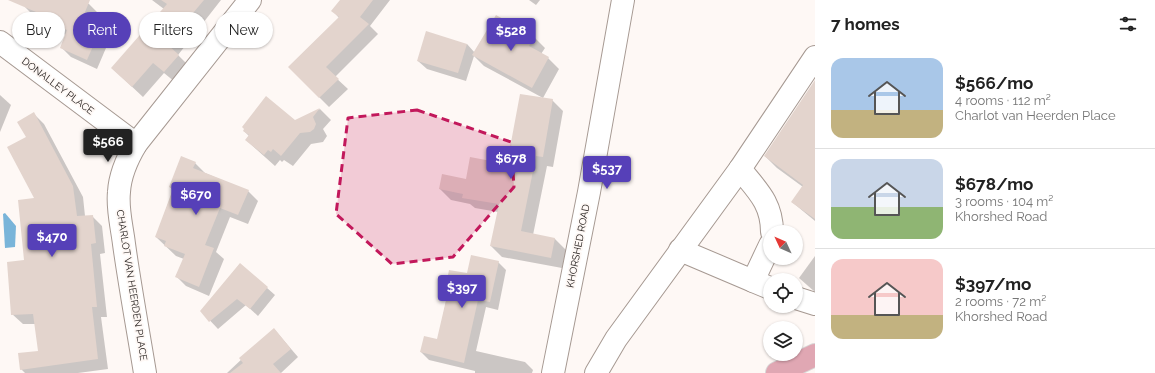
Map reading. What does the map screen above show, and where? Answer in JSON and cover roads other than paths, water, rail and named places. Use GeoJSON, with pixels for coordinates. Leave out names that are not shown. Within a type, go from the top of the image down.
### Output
{"type":"FeatureCollection","features":[{"type":"Feature","properties":{"kind":"main road"},"geometry":{"type":"LineString","coordinates":[[777,373],[815,355]]}},
{"type":"Feature","properties":{"kind":"street","name":"CHARLOT VAN HEERDEN PLACE"},"geometry":{"type":"LineString","coordinates":[[145,373],[128,274],[118,193],[127,160],[136,144],[250,0]]}},
{"type":"Feature","properties":{"kind":"street","name":"KHORSHED ROAD"},"geometry":{"type":"LineString","coordinates":[[553,373],[589,192],[623,0]]}},
{"type":"Feature","properties":{"kind":"street","name":"DONALLEY PLACE"},"geometry":{"type":"LineString","coordinates":[[0,42],[136,144]]}},
{"type":"Feature","properties":{"kind":"street"},"geometry":{"type":"LineString","coordinates":[[596,373],[616,339],[740,169],[815,57]]}},
{"type":"Feature","properties":{"kind":"street"},"geometry":{"type":"LineString","coordinates":[[740,169],[763,197],[772,218],[772,225]]}},
{"type":"Feature","properties":{"kind":"street"},"geometry":{"type":"LineString","coordinates":[[680,250],[761,285],[766,265]]}},
{"type":"Feature","properties":{"kind":"street"},"geometry":{"type":"LineString","coordinates":[[803,300],[815,304]]}},
{"type":"Feature","properties":{"kind":"water"},"geometry":{"type":"Polygon","coordinates":[[[5,213],[16,226],[15,247],[5,248],[3,214],[5,213]]]}}]}
